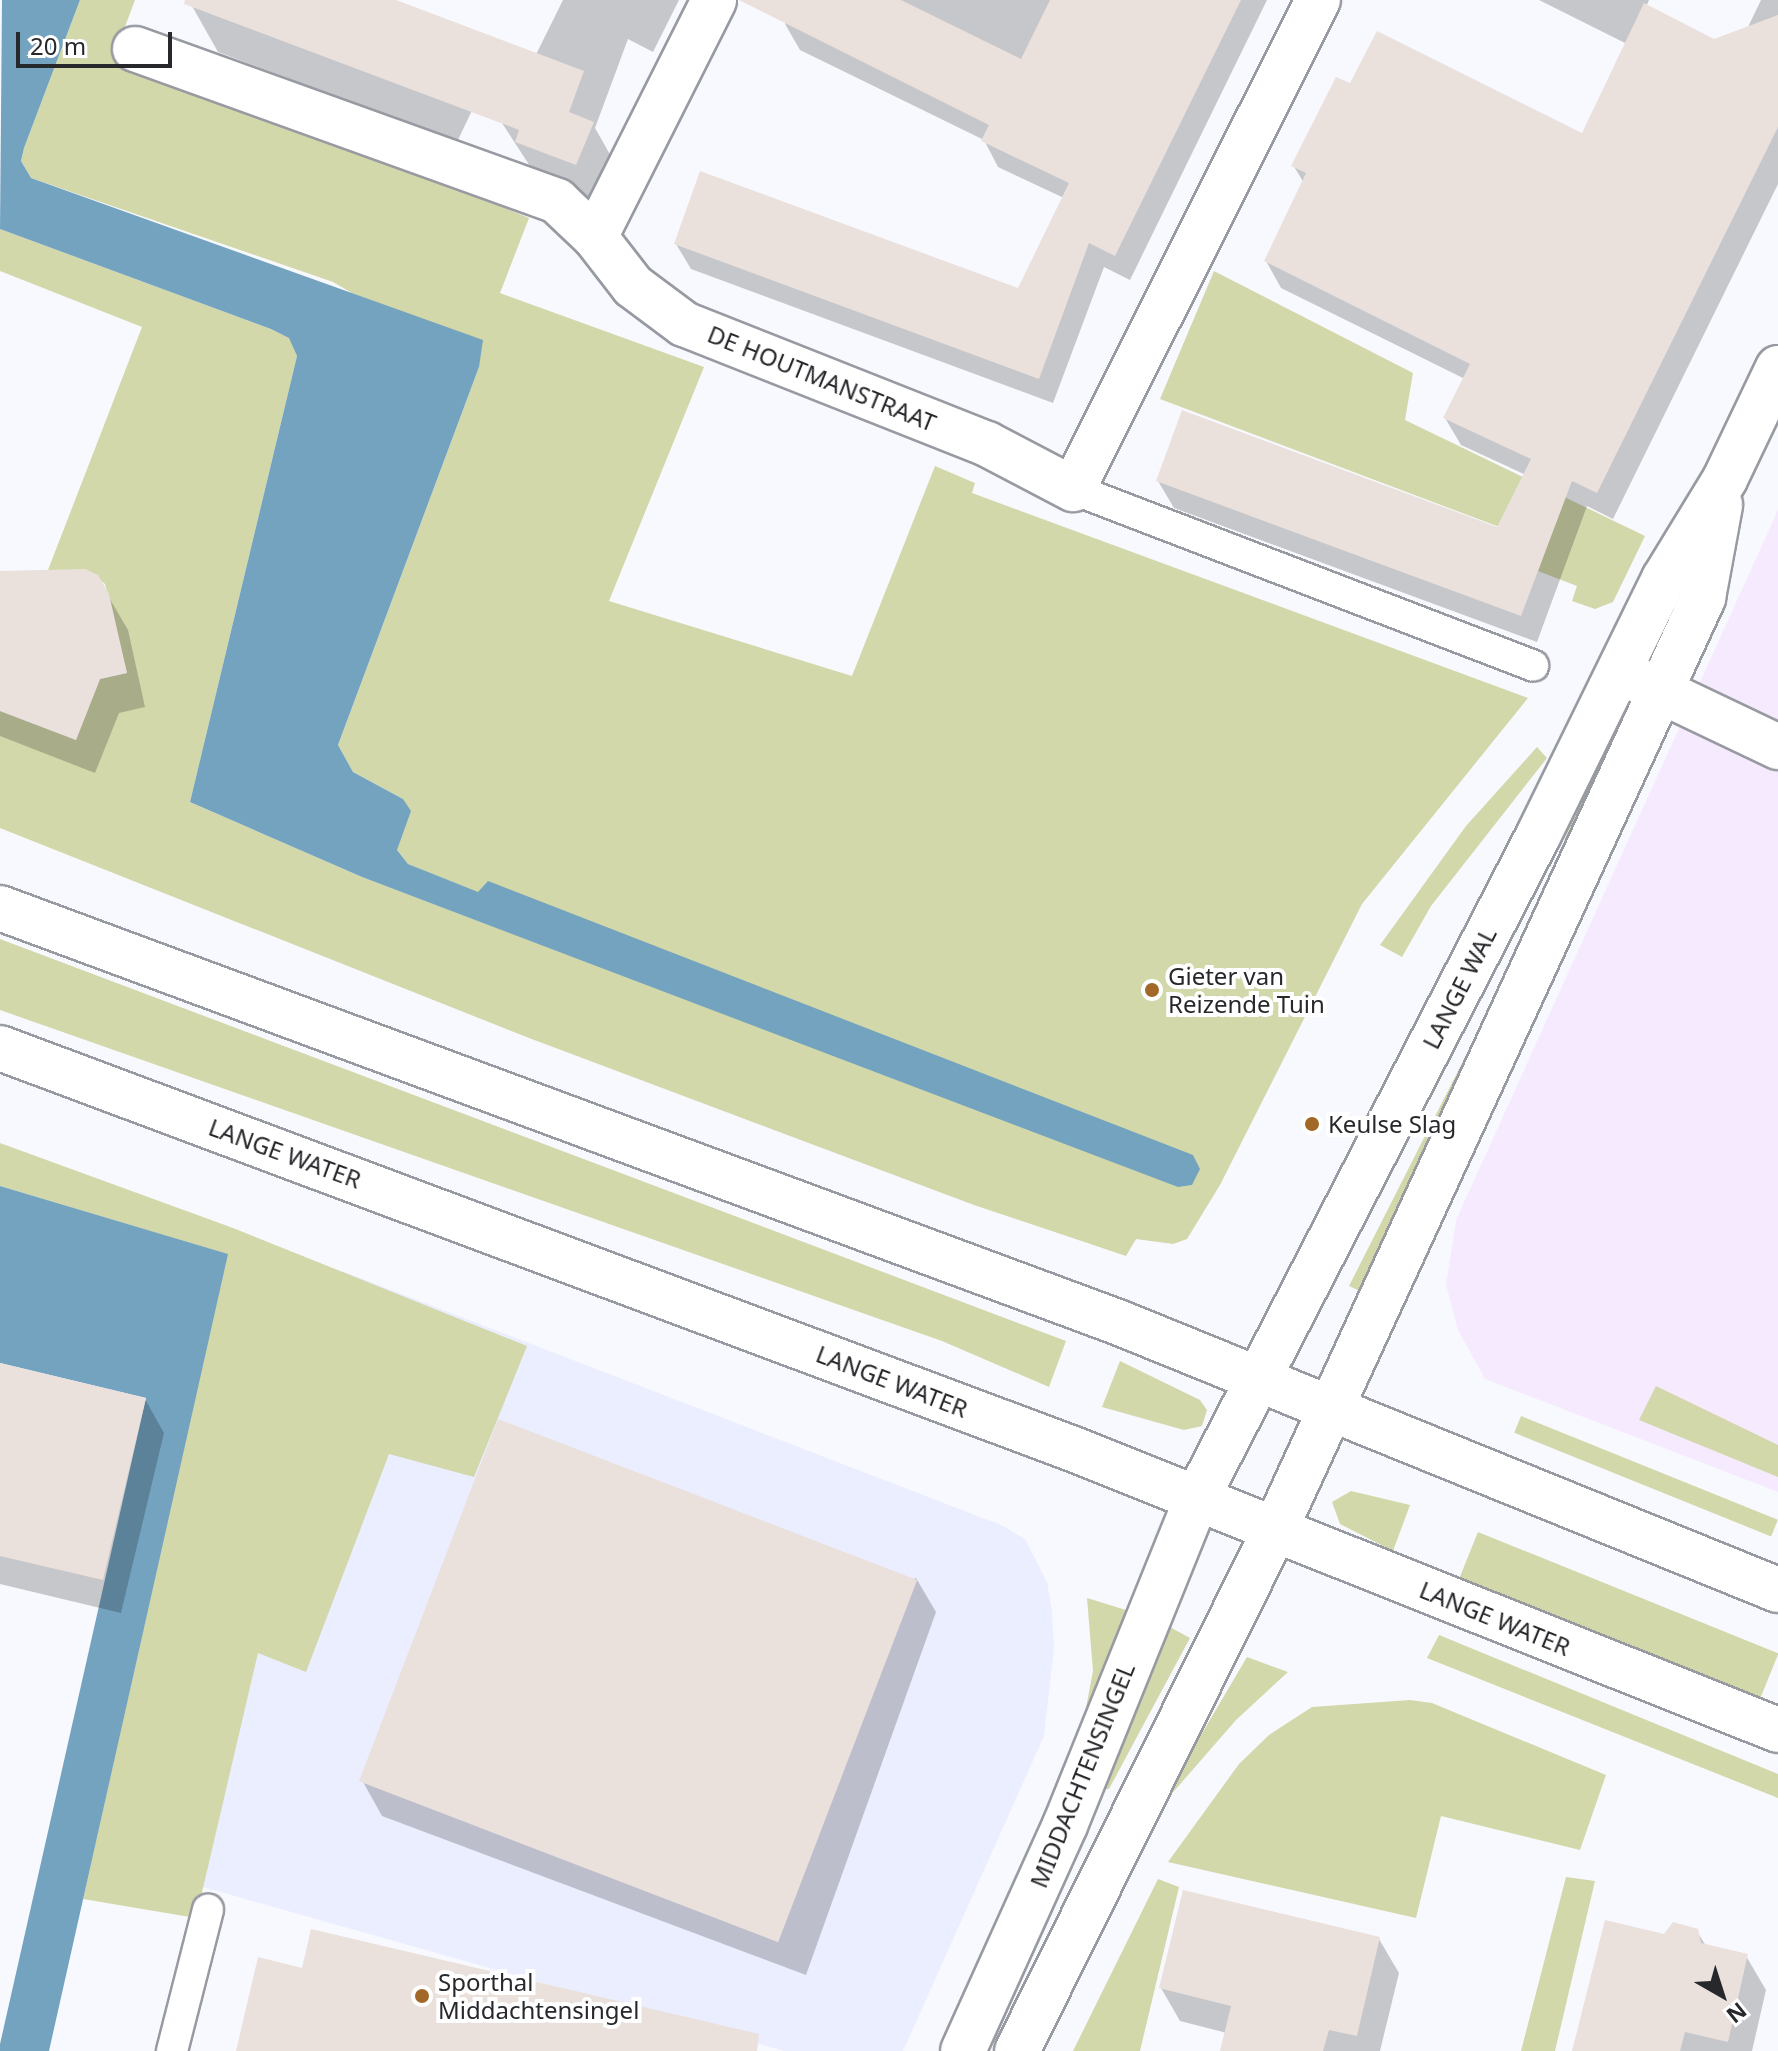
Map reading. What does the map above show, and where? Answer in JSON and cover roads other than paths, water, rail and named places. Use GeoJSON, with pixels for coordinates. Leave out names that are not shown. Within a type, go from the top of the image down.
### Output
{"type":"FeatureCollection","features":[{"type":"Feature","properties":{"kind":"street"},"geometry":{"type":"LineString","coordinates":[[595,237],[714,0]]}},
{"type":"Feature","properties":{"kind":"street"},"geometry":{"type":"LineString","coordinates":[[1073,489],[1318,0]]}},
{"type":"Feature","properties":{"kind":"street","name":"DE HOUTMANSTRAAT"},"geometry":{"type":"LineString","coordinates":[[135,49],[557,201],[595,237],[633,286],[684,324],[987,444],[1073,489]]}},
{"type":"Feature","properties":{"kind":"street","name":"LANGE WAL"},"geometry":{"type":"LineString","coordinates":[[1197,1498],[1620,671],[1664,579],[1725,479],[1778,368]]}},
{"type":"Feature","properties":{"kind":"street","name":"LANGE WAL"},"geometry":{"type":"LineString","coordinates":[[1275,1530],[1703,598],[1725,479]]}},
{"type":"Feature","properties":{"kind":"street"},"geometry":{"type":"LineString","coordinates":[[1620,671],[1778,747]]}},
{"type":"Feature","properties":{"kind":"street"},"geometry":{"type":"LineString","coordinates":[[0,908],[1257,1376],[1778,1590]]}},
{"type":"Feature","properties":{"kind":"street","name":"LANGE WATER"},"geometry":{"type":"LineString","coordinates":[[0,1048],[1197,1498],[1778,1730]]}},
{"type":"Feature","properties":{"kind":"street","name":"MIDDACHTENSINGEL"},"geometry":{"type":"LineString","coordinates":[[963,2051],[1065,1825],[1197,1498]]}},
{"type":"Feature","properties":{"kind":"street"},"geometry":{"type":"LineString","coordinates":[[1017,2051],[1275,1530]]}},
{"type":"Feature","properties":{"kind":"lane","name":"DE HOUTMANSTRAAT"},"geometry":{"type":"LineString","coordinates":[[1073,489],[1533,666]]}},
{"type":"Feature","properties":{"kind":"lane"},"geometry":{"type":"LineString","coordinates":[[172,2051],[208,1910]]}},
{"type":"Feature","properties":{"kind":"water"},"geometry":{"type":"Polygon","coordinates":[[[2,0],[80,0],[24,148],[21,161],[31,178],[483,340],[479,367],[338,745],[353,772],[403,799],[411,811],[397,850],[408,864],[478,892],[488,881],[1193,1155],[1200,1169],[1192,1185],[1178,1187],[362,877],[190,802],[297,356],[289,338],[271,329],[0,229],[2,0]]]}},
{"type":"Feature","properties":{"kind":"water"},"geometry":{"type":"Polygon","coordinates":[[[0,1186],[228,1254],[49,2051],[0,2051],[0,2044],[146,1398],[0,1363],[0,1186]]]}},
{"type":"Feature","properties":{"kind":"place","name":"Gieter van Reizende Tuin"},"geometry":{"type":"Point","coordinates":[1152,990]}},
{"type":"Feature","properties":{"kind":"place","name":"Keulse Slag"},"geometry":{"type":"Point","coordinates":[1312,1124]}},
{"type":"Feature","properties":{"kind":"place","name":"Sporthal Middachtensingel"},"geometry":{"type":"Point","coordinates":[422,1996]}}]}
